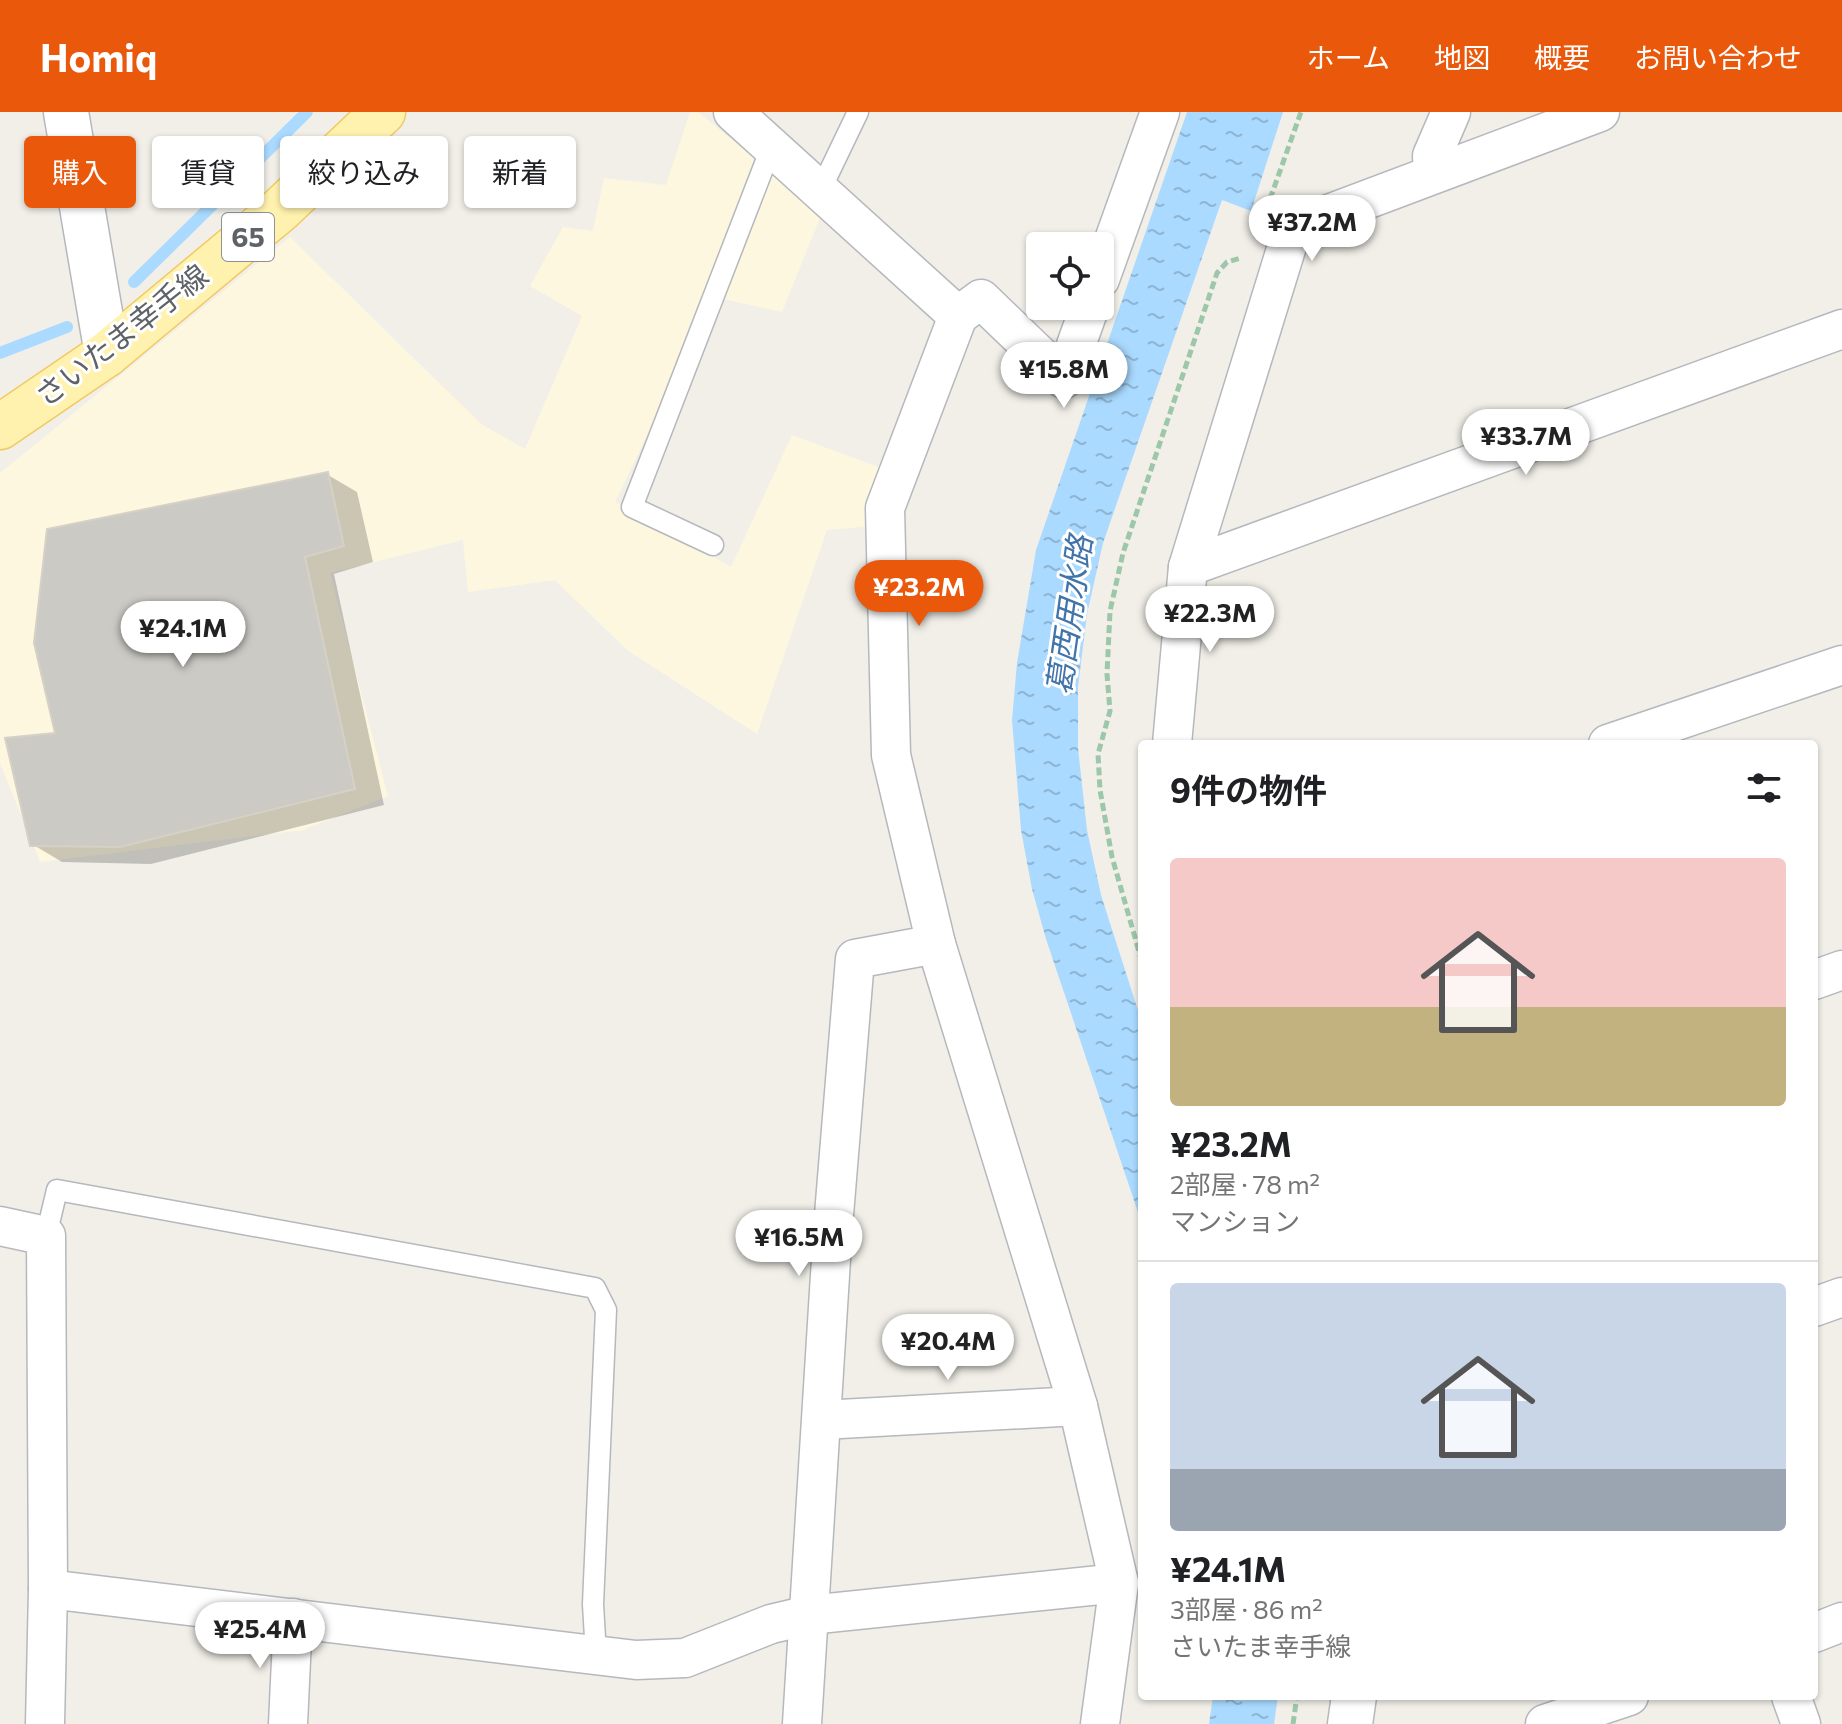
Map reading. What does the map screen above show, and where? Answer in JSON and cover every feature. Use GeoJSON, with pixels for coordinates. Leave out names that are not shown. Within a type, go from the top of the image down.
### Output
{"type":"FeatureCollection","features":[{"type":"Feature","properties":{"kind":"main road","name":"さいたま幸手線"},"geometry":{"type":"LineString","coordinates":[[0,427],[107,354],[280,210],[383,112]]}},
{"type":"Feature","properties":{"kind":"street"},"geometry":{"type":"LineString","coordinates":[[66,112],[107,354]]}},
{"type":"Feature","properties":{"kind":"street"},"geometry":{"type":"LineString","coordinates":[[733,112],[958,316]]}},
{"type":"Feature","properties":{"kind":"street"},"geometry":{"type":"LineString","coordinates":[[1114,240],[1160,112]]}},
{"type":"Feature","properties":{"kind":"street"},"geometry":{"type":"LineString","coordinates":[[1433,174],[1432,156],[1451,112]]}},
{"type":"Feature","properties":{"kind":"street"},"geometry":{"type":"LineString","coordinates":[[1172,740],[1188,567],[1291,233],[1302,224],[1600,112]]}},
{"type":"Feature","properties":{"kind":"street"},"geometry":{"type":"LineString","coordinates":[[1085,320],[1064,379],[981,299],[958,316],[885,508],[891,755],[936,944],[1078,1406],[1119,1583],[1100,1724]]}},
{"type":"Feature","properties":{"kind":"street"},"geometry":{"type":"LineString","coordinates":[[1188,567],[1842,329]]}},
{"type":"Feature","properties":{"kind":"street"},"geometry":{"type":"LineString","coordinates":[[1620,740],[1842,665]]}},
{"type":"Feature","properties":{"kind":"street"},"geometry":{"type":"LineString","coordinates":[[802,1724],[855,959],[936,944]]}},
{"type":"Feature","properties":{"kind":"street"},"geometry":{"type":"LineString","coordinates":[[1818,979],[1842,970]]}},
{"type":"Feature","properties":{"kind":"street"},"geometry":{"type":"LineString","coordinates":[[0,1226],[46,1236],[48,1589],[45,1724]]}},
{"type":"Feature","properties":{"kind":"street"},"geometry":{"type":"LineString","coordinates":[[1818,1306],[1842,1297]]}},
{"type":"Feature","properties":{"kind":"street"},"geometry":{"type":"LineString","coordinates":[[822,1420],[1078,1406]]}},
{"type":"Feature","properties":{"kind":"street"},"geometry":{"type":"LineString","coordinates":[[48,1589],[636,1660],[685,1658],[771,1624],[809,1615],[1119,1583]]}},
{"type":"Feature","properties":{"kind":"street"},"geometry":{"type":"LineString","coordinates":[[288,1724],[293,1618]]}},
{"type":"Feature","properties":{"kind":"street"},"geometry":{"type":"LineString","coordinates":[[1818,1631],[1842,1622]]}},
{"type":"Feature","properties":{"kind":"street"},"geometry":{"type":"LineString","coordinates":[[1350,1724],[1353,1700]]}},
{"type":"Feature","properties":{"kind":"street"},"geometry":{"type":"LineString","coordinates":[[1545,1724],[1617,1700]]}},
{"type":"Feature","properties":{"kind":"street"},"geometry":{"type":"LineString","coordinates":[[1792,1700],[1801,1724]]}},
{"type":"Feature","properties":{"kind":"lane"},"geometry":{"type":"LineString","coordinates":[[820,191],[858,112]]}},
{"type":"Feature","properties":{"kind":"lane"},"geometry":{"type":"LineString","coordinates":[[713,545],[632,507],[771,148]]}},
{"type":"Feature","properties":{"kind":"lane"},"geometry":{"type":"LineString","coordinates":[[46,1236],[57,1190],[595,1288],[606,1310],[593,1604],[596,1655]]}},
{"type":"Feature","properties":{"kind":"path"},"geometry":{"type":"LineString","coordinates":[[1265,211],[1301,112]]}},
{"type":"Feature","properties":{"kind":"path"},"geometry":{"type":"LineString","coordinates":[[1138,948],[1112,857],[1100,790],[1098,754],[1110,711],[1107,674],[1110,611],[1123,553],[1217,273],[1227,262],[1250,253]]}},
{"type":"Feature","properties":{"kind":"path"},"geometry":{"type":"LineString","coordinates":[[1293,1724],[1296,1700]]}},
{"type":"Feature","properties":{"kind":"shaded area"},"geometry":{"type":"Polygon","coordinates":[[[690,112],[698,112],[822,213],[782,312],[714,297],[615,502],[731,567],[792,435],[886,470],[873,526],[827,530],[757,734],[627,650],[555,580],[468,592],[463,540],[330,573],[388,796],[303,830],[40,862],[0,763],[0,473],[290,237],[481,424],[525,449],[582,316],[530,286],[563,227],[593,231],[604,178],[666,185],[690,112]]]}},
{"type":"Feature","properties":{"kind":"water","name":"葛西用水路"},"geometry":{"type":"Polygon","coordinates":[[[1187,112],[1283,112],[1251,211],[1222,200],[1103,543],[1087,614],[1078,687],[1078,748],[1087,830],[1101,895],[1138,1011],[1138,1212],[1046,939],[1032,889],[1021,830],[1012,720],[1017,663],[1036,550],[1187,112]]]}},
{"type":"Feature","properties":{"kind":"water"},"geometry":{"type":"Polygon","coordinates":[[[1212,1700],[1277,1700],[1274,1724],[1209,1724],[1212,1700]]]}},
{"type":"Feature","properties":{"kind":"building"},"geometry":{"type":"Polygon","coordinates":[[[328,472],[344,546],[305,557],[355,789],[120,847],[30,846],[5,738],[55,733],[34,643],[47,529],[328,472]]]}},
{"type":"Feature","properties":{"kind":"waterway"},"geometry":{"type":"LineString","coordinates":[[134,282],[307,112]]}},
{"type":"Feature","properties":{"kind":"waterway"},"geometry":{"type":"LineString","coordinates":[[0,353],[67,327]]}}]}
